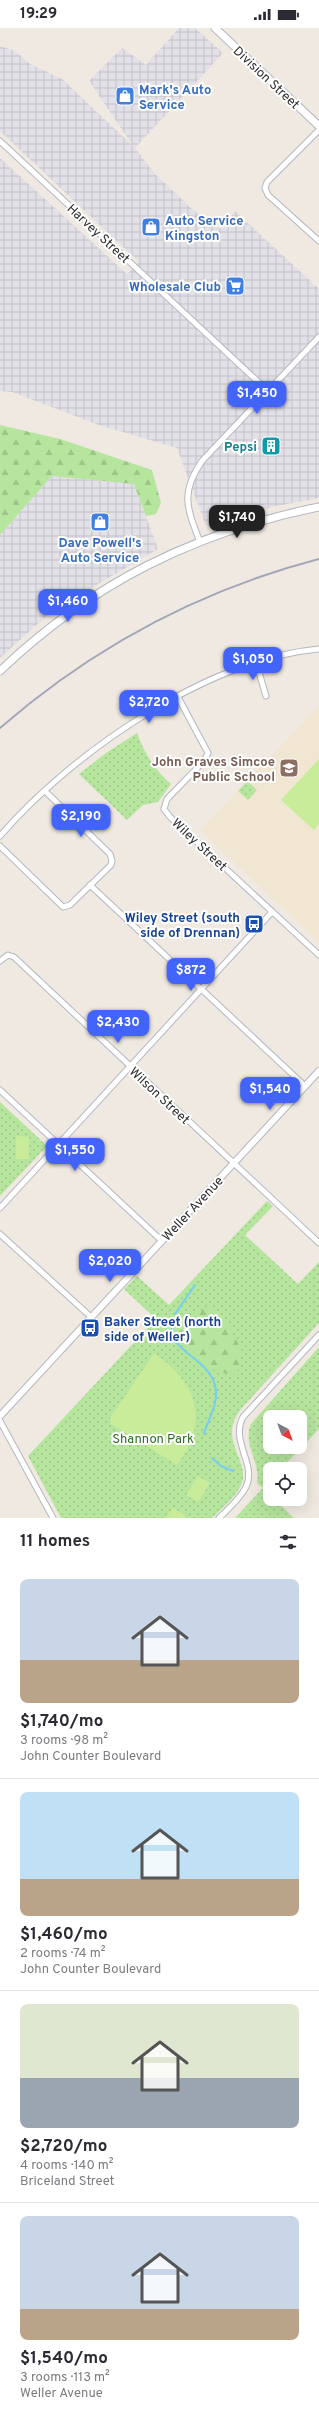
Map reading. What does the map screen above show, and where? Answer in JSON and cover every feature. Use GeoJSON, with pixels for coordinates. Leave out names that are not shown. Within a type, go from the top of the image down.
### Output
{"type":"FeatureCollection","features":[{"type":"Feature","properties":{"kind":"main road","name":"Division Street"},"geometry":{"type":"LineString","coordinates":[[215,28],[319,126]]}},
{"type":"Feature","properties":{"kind":"main road"},"geometry":{"type":"LineString","coordinates":[[0,671],[34,638],[78,604],[119,579],[200,542],[269,518],[319,507]]}},
{"type":"Feature","properties":{"kind":"street"},"geometry":{"type":"LineString","coordinates":[[319,130],[267,182],[265,188],[268,195],[319,241]]}},
{"type":"Feature","properties":{"kind":"street","name":"Harvey Street"},"geometry":{"type":"LineString","coordinates":[[0,141],[268,391]]}},
{"type":"Feature","properties":{"kind":"street"},"geometry":{"type":"LineString","coordinates":[[315,237],[319,232]]}},
{"type":"Feature","properties":{"kind":"street"},"geometry":{"type":"LineString","coordinates":[[200,542],[188,511],[188,490],[191,477],[202,460],[319,337]]}},
{"type":"Feature","properties":{"kind":"street"},"geometry":{"type":"LineString","coordinates":[[0,836],[45,791],[100,744],[178,697],[212,679],[256,662],[284,654],[319,649]]}},
{"type":"Feature","properties":{"kind":"street"},"geometry":{"type":"LineString","coordinates":[[256,662],[266,696]]}},
{"type":"Feature","properties":{"kind":"street","name":"Wiley Street"},"geometry":{"type":"LineString","coordinates":[[178,697],[208,753],[204,761],[167,799],[164,809],[170,817],[319,955]]}},
{"type":"Feature","properties":{"kind":"street"},"geometry":{"type":"LineString","coordinates":[[0,846],[63,907],[70,905],[111,865],[112,857],[45,791]]}},
{"type":"Feature","properties":{"kind":"street"},"geometry":{"type":"LineString","coordinates":[[90,885],[306,1086]]}},
{"type":"Feature","properties":{"kind":"street"},"geometry":{"type":"LineString","coordinates":[[0,1208],[202,990],[272,912]]}},
{"type":"Feature","properties":{"kind":"street","name":"Wilson Street"},"geometry":{"type":"LineString","coordinates":[[0,961],[8,955],[14,958],[319,1243]]}},
{"type":"Feature","properties":{"kind":"street","name":"Weller Avenue"},"geometry":{"type":"LineString","coordinates":[[0,1416],[319,1071]]}},
{"type":"Feature","properties":{"kind":"street"},"geometry":{"type":"LineString","coordinates":[[0,1090],[162,1241]]}},
{"type":"Feature","properties":{"kind":"street"},"geometry":{"type":"LineString","coordinates":[[0,1234],[91,1317]]}},
{"type":"Feature","properties":{"kind":"street"},"geometry":{"type":"LineString","coordinates":[[219,1518],[240,1497],[248,1481],[247,1468],[238,1437],[238,1427],[243,1417],[319,1335]]}},
{"type":"Feature","properties":{"kind":"street"},"geometry":{"type":"LineString","coordinates":[[0,1421],[53,1518]]}},
{"type":"Feature","properties":{"kind":"shaded area"},"geometry":{"type":"Polygon","coordinates":[[[179,28],[195,28],[223,53],[135,148],[154,173],[192,209],[221,229],[235,211],[319,289],[319,498],[272,507],[206,526],[177,448],[99,425],[12,392],[0,391],[0,158],[127,274],[139,262],[0,131],[0,46],[15,51],[30,64],[62,79],[133,146],[89,81],[122,48],[146,65],[179,28]]]}},
{"type":"Feature","properties":{"kind":"shaded area"},"geometry":{"type":"Polygon","coordinates":[[[52,476],[134,484],[158,549],[52,611],[0,658],[0,535],[52,476]]]}},
{"type":"Feature","properties":{"kind":"shaded area","name":"John Graves Simcoe Public School"},"geometry":{"type":"Polygon","coordinates":[[[319,706],[319,942],[200,830],[319,706]]]}},
{"type":"Feature","properties":{"kind":"green space"},"geometry":{"type":"Polygon","coordinates":[[[0,425],[60,439],[152,470],[161,503],[156,514],[146,516],[134,484],[52,476],[0,535],[0,425]]]}},
{"type":"Feature","properties":{"kind":"green space"},"geometry":{"type":"Polygon","coordinates":[[[137,733],[151,761],[160,774],[171,784],[158,802],[143,805],[127,820],[79,774],[106,753],[137,733]]]}},
{"type":"Feature","properties":{"kind":"green space"},"geometry":{"type":"Polygon","coordinates":[[[319,759],[319,824],[314,830],[281,800],[319,759]]]}},
{"type":"Feature","properties":{"kind":"green space"},"geometry":{"type":"Polygon","coordinates":[[[247,781],[257,790],[248,800],[238,791],[247,781]]]}},
{"type":"Feature","properties":{"kind":"green space"},"geometry":{"type":"Polygon","coordinates":[[[0,1102],[47,1146],[0,1196],[0,1102]]]}},
{"type":"Feature","properties":{"kind":"green space"},"geometry":{"type":"Polygon","coordinates":[[[16,1136],[29,1137],[29,1159],[16,1159],[16,1136]]]}},
{"type":"Feature","properties":{"kind":"green space","name":"Shannon Park"},"geometry":{"type":"Polygon","coordinates":[[[267,1201],[273,1206],[245,1235],[298,1284],[319,1262],[319,1323],[241,1409],[234,1421],[232,1431],[233,1441],[242,1467],[243,1476],[238,1490],[228,1503],[212,1518],[61,1518],[28,1456],[156,1319],[124,1289],[137,1276],[169,1305],[267,1201]]]}},
{"type":"Feature","properties":{"kind":"green space"},"geometry":{"type":"Polygon","coordinates":[[[212,1306],[227,1323],[242,1351],[237,1375],[224,1373],[206,1367],[193,1357],[171,1332],[184,1319],[212,1306]]]}},
{"type":"Feature","properties":{"kind":"green space"},"geometry":{"type":"Polygon","coordinates":[[[319,1347],[319,1429],[307,1442],[307,1410],[263,1410],[319,1347]]]}},
{"type":"Feature","properties":{"kind":"green space"},"geometry":{"type":"Polygon","coordinates":[[[154,1353],[169,1364],[180,1377],[189,1390],[194,1403],[196,1418],[193,1433],[187,1449],[177,1465],[111,1424],[110,1418],[154,1353]]]}},
{"type":"Feature","properties":{"kind":"green space"},"geometry":{"type":"Polygon","coordinates":[[[263,1410],[263,1454],[295,1454],[288,1462],[263,1462],[263,1488],[257,1483],[258,1476],[250,1446],[249,1431],[251,1424],[263,1410]]]}},
{"type":"Feature","properties":{"kind":"green space"},"geometry":{"type":"Polygon","coordinates":[[[198,1476],[210,1483],[198,1502],[186,1495],[198,1476]]]}},
{"type":"Feature","properties":{"kind":"green space"},"geometry":{"type":"Polygon","coordinates":[[[263,1488],[263,1506],[281,1506],[294,1518],[235,1518],[263,1488]]]}},
{"type":"Feature","properties":{"kind":"green space"},"geometry":{"type":"Polygon","coordinates":[[[173,1508],[185,1515],[186,1518],[165,1518],[173,1508]]]}},
{"type":"Feature","properties":{"kind":"waterway"},"geometry":{"type":"LineString","coordinates":[[175,1314],[195,1285]]}},
{"type":"Feature","properties":{"kind":"waterway"},"geometry":{"type":"LineString","coordinates":[[172,1325],[172,1335],[177,1343],[208,1372],[214,1381],[216,1397],[204,1434]]}},
{"type":"Feature","properties":{"kind":"waterway"},"geometry":{"type":"LineString","coordinates":[[212,1458],[221,1466],[233,1471]]}},
{"type":"Feature","properties":{"kind":"railway"},"geometry":{"type":"LineString","coordinates":[[0,728],[35,699],[72,672],[149,625],[232,587],[319,559]]}},
{"type":"Feature","properties":{"kind":"place","name":"Mark's Auto Service"},"geometry":{"type":"Point","coordinates":[125,96]}},
{"type":"Feature","properties":{"kind":"place","name":"Auto Service Kingston"},"geometry":{"type":"Point","coordinates":[151,227]}},
{"type":"Feature","properties":{"kind":"place","name":"Wholesale Club"},"geometry":{"type":"Point","coordinates":[235,286]}},
{"type":"Feature","properties":{"kind":"place","name":"Pepsi"},"geometry":{"type":"Point","coordinates":[271,446]}},
{"type":"Feature","properties":{"kind":"place","name":"Dave Powell's Auto Service"},"geometry":{"type":"Point","coordinates":[100,522]}},
{"type":"Feature","properties":{"kind":"place","name":"John Graves Simcoe Public School"},"geometry":{"type":"Point","coordinates":[289,768]}},
{"type":"Feature","properties":{"kind":"place","name":"Wiley Street (south side of Drennan)"},"geometry":{"type":"Point","coordinates":[254,924]}},
{"type":"Feature","properties":{"kind":"place","name":"Baker Street (north side of Weller)"},"geometry":{"type":"Point","coordinates":[90,1328]}}]}
